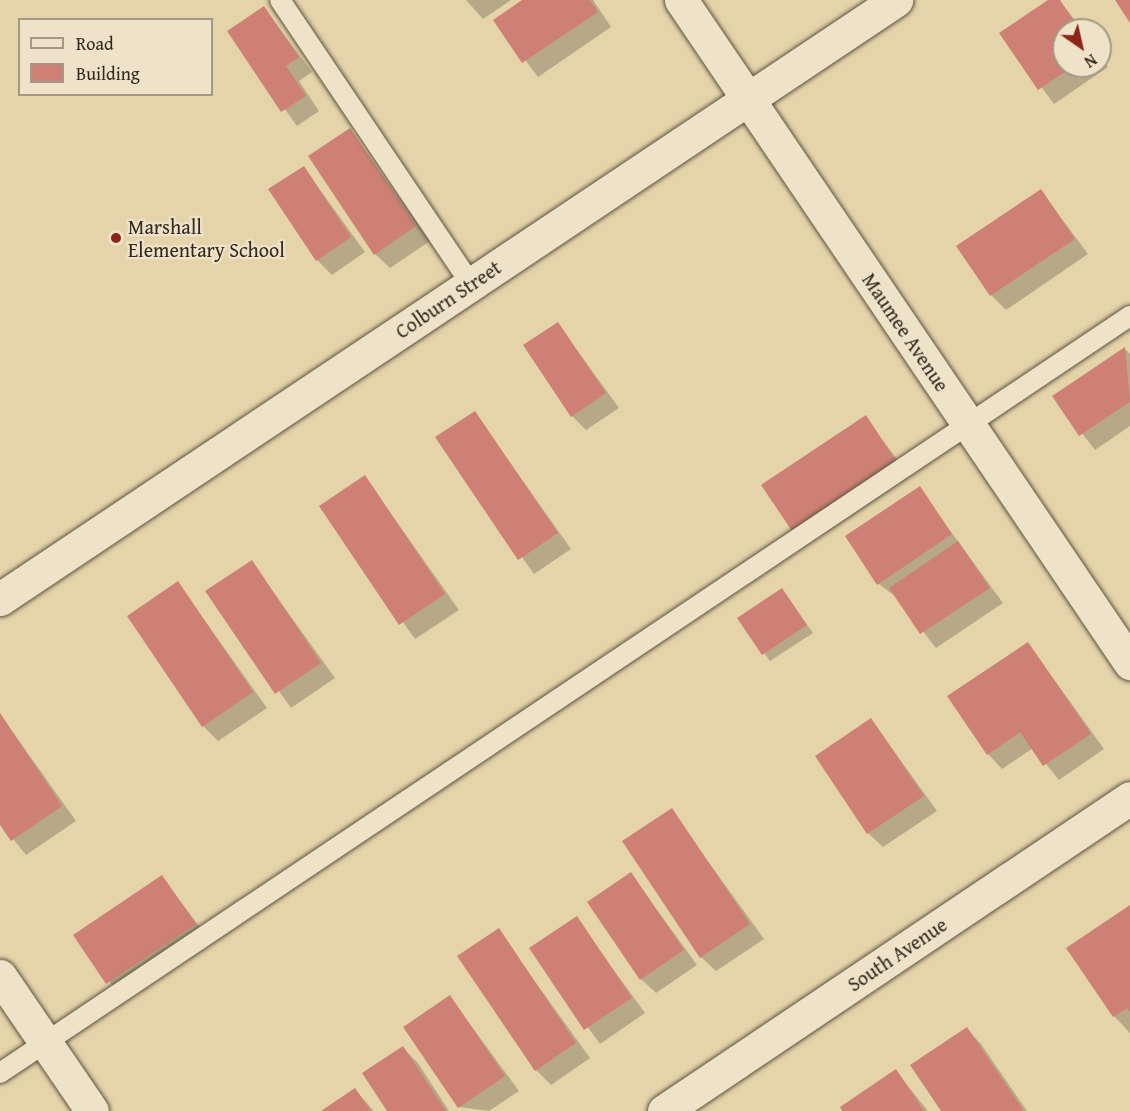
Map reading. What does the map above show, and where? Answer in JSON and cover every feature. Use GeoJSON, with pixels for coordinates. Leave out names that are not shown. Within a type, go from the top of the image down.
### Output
{"type":"FeatureCollection","features":[{"type":"Feature","properties":{"kind":"street","name":"Maumee Avenue"},"geometry":{"type":"LineString","coordinates":[[681,0],[1130,663]]}},
{"type":"Feature","properties":{"kind":"street","name":"Colburn Street"},"geometry":{"type":"LineString","coordinates":[[0,599],[896,0]]}},
{"type":"Feature","properties":{"kind":"street","name":"South Avenue"},"geometry":{"type":"LineString","coordinates":[[664,1111],[1130,798]]}},
{"type":"Feature","properties":{"kind":"street"},"geometry":{"type":"LineString","coordinates":[[0,976],[92,1111]]}},
{"type":"Feature","properties":{"kind":"lane"},"geometry":{"type":"LineString","coordinates":[[280,0],[471,284]]}},
{"type":"Feature","properties":{"kind":"lane"},"geometry":{"type":"LineString","coordinates":[[0,1074],[1130,316]]}},
{"type":"Feature","properties":{"kind":"building"},"geometry":{"type":"Polygon","coordinates":[[[522,0],[590,0],[598,12],[522,63],[493,20],[522,0]]]}},
{"type":"Feature","properties":{"kind":"building"},"geometry":{"type":"Polygon","coordinates":[[[1048,0],[1060,0],[1072,18],[1052,18],[1052,78],[1056,78],[1038,90],[999,33],[1048,0]]]}},
{"type":"Feature","properties":{"kind":"building"},"geometry":{"type":"Polygon","coordinates":[[[1115,0],[1130,0],[1130,23],[1115,0]]]}},
{"type":"Feature","properties":{"kind":"building"},"geometry":{"type":"Polygon","coordinates":[[[264,6],[299,57],[286,66],[306,96],[281,112],[227,31],[264,6]]]}},
{"type":"Feature","properties":{"kind":"building"},"geometry":{"type":"Polygon","coordinates":[[[350,128],[416,226],[374,255],[308,156],[350,128]]]}},
{"type":"Feature","properties":{"kind":"building"},"geometry":{"type":"Polygon","coordinates":[[[304,166],[351,237],[316,261],[268,189],[304,166]]]}},
{"type":"Feature","properties":{"kind":"building"},"geometry":{"type":"Polygon","coordinates":[[[1041,189],[1075,239],[990,296],[956,246],[1041,189]]]}},
{"type":"Feature","properties":{"kind":"building"},"geometry":{"type":"Polygon","coordinates":[[[558,322],[606,393],[571,417],[523,345],[558,322]]]}},
{"type":"Feature","properties":{"kind":"building"},"geometry":{"type":"Polygon","coordinates":[[[1125,347],[1130,402],[1079,436],[1052,396],[1125,347]]]}},
{"type":"Feature","properties":{"kind":"building"},"geometry":{"type":"Polygon","coordinates":[[[475,411],[558,533],[518,560],[435,437],[475,411]]]}},
{"type":"Feature","properties":{"kind":"building"},"geometry":{"type":"Polygon","coordinates":[[[866,415],[896,461],[792,531],[761,485],[866,415]]]}},
{"type":"Feature","properties":{"kind":"building"},"geometry":{"type":"Polygon","coordinates":[[[365,475],[445,594],[399,625],[319,506],[365,475]]]}},
{"type":"Feature","properties":{"kind":"building"},"geometry":{"type":"Polygon","coordinates":[[[920,486],[952,534],[877,585],[845,536],[920,486]]]}},
{"type":"Feature","properties":{"kind":"building"},"geometry":{"type":"Polygon","coordinates":[[[958,541],[990,588],[920,634],[889,588],[958,541]]]}},
{"type":"Feature","properties":{"kind":"building"},"geometry":{"type":"Polygon","coordinates":[[[252,560],[321,663],[275,694],[205,591],[252,560]]]}},
{"type":"Feature","properties":{"kind":"building"},"geometry":{"type":"Polygon","coordinates":[[[178,581],[253,692],[202,727],[127,616],[178,581]]]}},
{"type":"Feature","properties":{"kind":"building"},"geometry":{"type":"Polygon","coordinates":[[[782,588],[807,625],[762,655],[737,618],[782,588]]]}},
{"type":"Feature","properties":{"kind":"building"},"geometry":{"type":"Polygon","coordinates":[[[1028,642],[1091,734],[1043,766],[1020,732],[987,755],[947,696],[1028,642]]]}},
{"type":"Feature","properties":{"kind":"building"},"geometry":{"type":"Polygon","coordinates":[[[0,713],[62,806],[11,841],[0,825],[0,713]]]}},
{"type":"Feature","properties":{"kind":"building"},"geometry":{"type":"Polygon","coordinates":[[[871,718],[924,796],[867,834],[815,756],[871,718]]]}},
{"type":"Feature","properties":{"kind":"building"},"geometry":{"type":"Polygon","coordinates":[[[672,808],[750,924],[700,958],[622,841],[672,808]]]}},
{"type":"Feature","properties":{"kind":"building"},"geometry":{"type":"Polygon","coordinates":[[[631,872],[684,950],[640,980],[587,902],[631,872]]]}},
{"type":"Feature","properties":{"kind":"building"},"geometry":{"type":"Polygon","coordinates":[[[162,875],[196,924],[106,984],[73,935],[162,875]]]}},
{"type":"Feature","properties":{"kind":"building"},"geometry":{"type":"Polygon","coordinates":[[[1130,905],[1130,1012],[1127,1008],[1113,1017],[1066,948],[1130,905]]]}},
{"type":"Feature","properties":{"kind":"building"},"geometry":{"type":"Polygon","coordinates":[[[577,916],[632,998],[584,1030],[529,948],[577,916]]]}},
{"type":"Feature","properties":{"kind":"building"},"geometry":{"type":"Polygon","coordinates":[[[499,928],[576,1043],[535,1071],[457,956],[499,928]]]}},
{"type":"Feature","properties":{"kind":"building"},"geometry":{"type":"Polygon","coordinates":[[[450,995],[505,1076],[458,1108],[403,1027],[450,995]]]}},
{"type":"Feature","properties":{"kind":"building"},"geometry":{"type":"Polygon","coordinates":[[[967,1027],[1024,1111],[941,1111],[910,1065],[967,1027]]]}},
{"type":"Feature","properties":{"kind":"building"},"geometry":{"type":"Polygon","coordinates":[[[403,1046],[446,1111],[387,1111],[362,1073],[403,1046]]]}},
{"type":"Feature","properties":{"kind":"building"},"geometry":{"type":"Polygon","coordinates":[[[896,1069],[924,1111],[842,1111],[840,1107],[896,1069]]]}},
{"type":"Feature","properties":{"kind":"building"},"geometry":{"type":"Polygon","coordinates":[[[355,1088],[371,1111],[321,1111],[355,1088]]]}},
{"type":"Feature","properties":{"kind":"place","name":"Marshall Elementary School"},"geometry":{"type":"Point","coordinates":[116,238]}}]}
